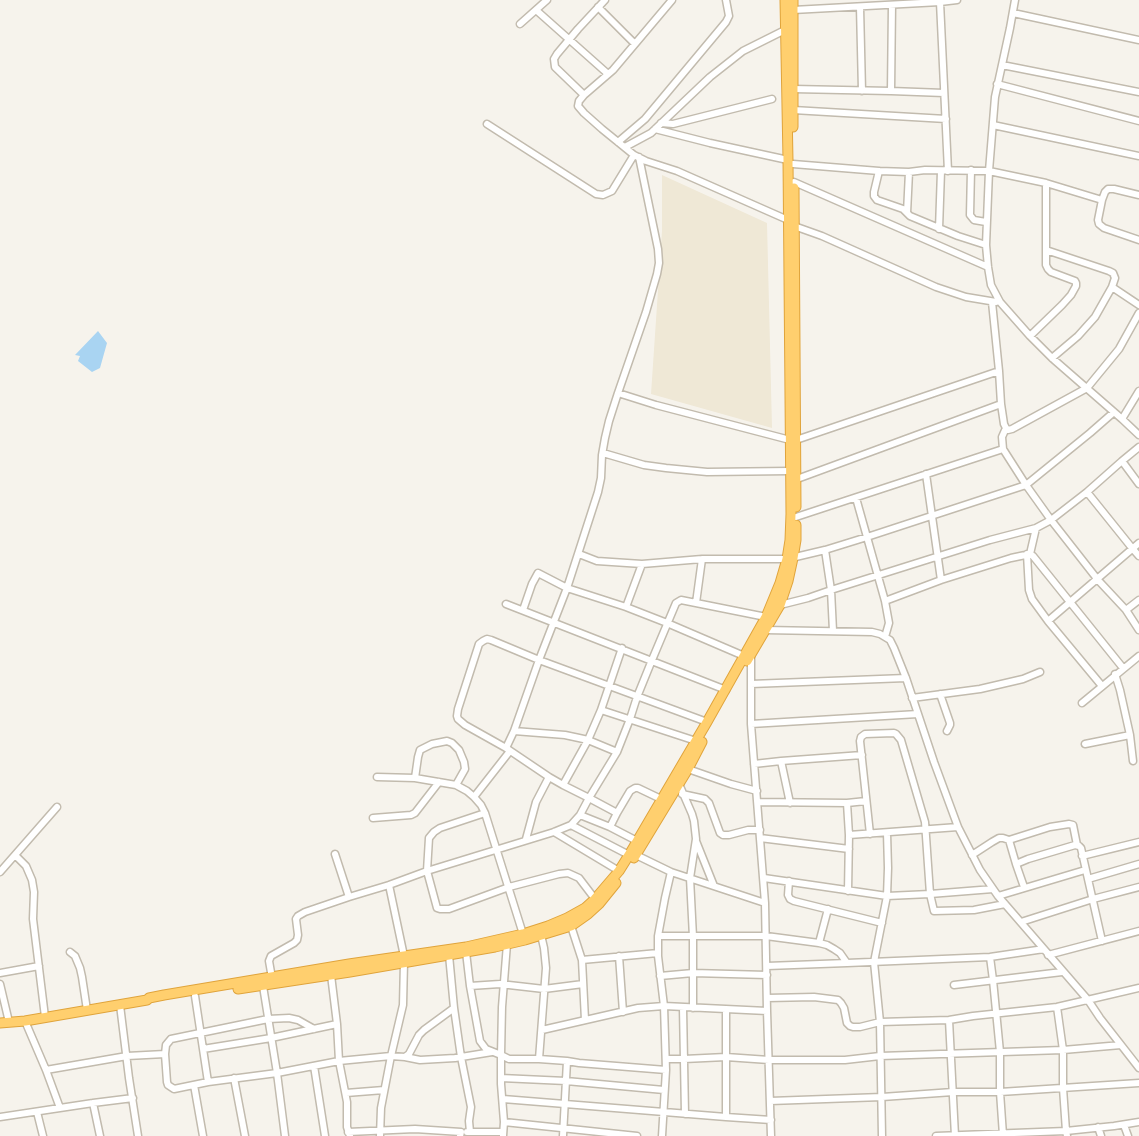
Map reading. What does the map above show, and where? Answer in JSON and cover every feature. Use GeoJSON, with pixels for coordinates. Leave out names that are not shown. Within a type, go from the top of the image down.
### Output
{"type":"FeatureCollection","features":[{"type":"Feature","properties":{"kind":"highway"},"geometry":{"type":"LineString","coordinates":[[785,0],[791,162],[794,182],[791,223]]}},
{"type":"Feature","properties":{"kind":"highway"},"geometry":{"type":"LineString","coordinates":[[4,1023],[25,1021],[147,1000],[164,995],[272,978],[404,959],[449,955],[507,944],[571,926],[599,904],[622,874],[688,769],[747,656],[750,643],[766,617],[796,540],[797,479],[793,440],[791,223],[793,0]]}},
{"type":"Feature","properties":{"kind":"highway"},"geometry":{"type":"LineString","coordinates":[[147,1000],[155,1002],[331,975],[466,947],[523,934],[548,926],[568,918],[585,908],[633,855],[637,841],[661,800],[726,690],[766,630],[780,605],[788,581],[790,559],[790,471],[793,440]]}},
{"type":"Feature","properties":{"kind":"street"},"geometry":{"type":"LineString","coordinates":[[520,24],[547,0]]}},
{"type":"Feature","properties":{"kind":"street"},"geometry":{"type":"LineString","coordinates":[[584,95],[555,67],[554,59],[605,0]]}},
{"type":"Feature","properties":{"kind":"street"},"geometry":{"type":"LineString","coordinates":[[672,0],[608,74],[579,101],[578,106],[581,110],[618,142],[646,161],[677,171],[936,287],[966,297],[1000,302]]}},
{"type":"Feature","properties":{"kind":"street"},"geometry":{"type":"LineString","coordinates":[[618,142],[645,119],[726,22],[729,16],[726,0]]}},
{"type":"Feature","properties":{"kind":"street"},"geometry":{"type":"LineString","coordinates":[[793,10],[957,0]]}},
{"type":"Feature","properties":{"kind":"street"},"geometry":{"type":"LineString","coordinates":[[1015,0],[997,84],[989,171],[986,245],[991,285],[1000,302],[1030,336],[1139,435]]}},
{"type":"Feature","properties":{"kind":"street"},"geometry":{"type":"LineString","coordinates":[[939,229],[945,171],[946,119],[940,2]]}},
{"type":"Feature","properties":{"kind":"street"},"geometry":{"type":"LineString","coordinates":[[892,5],[892,91]]}},
{"type":"Feature","properties":{"kind":"street"},"geometry":{"type":"LineString","coordinates":[[860,6],[862,91]]}},
{"type":"Feature","properties":{"kind":"street"},"geometry":{"type":"LineString","coordinates":[[598,7],[635,44]]}},
{"type":"Feature","properties":{"kind":"street"},"geometry":{"type":"LineString","coordinates":[[536,10],[608,74]]}},
{"type":"Feature","properties":{"kind":"street"},"geometry":{"type":"LineString","coordinates":[[1013,13],[1139,40]]}},
{"type":"Feature","properties":{"kind":"street"},"geometry":{"type":"LineString","coordinates":[[625,147],[656,129],[710,77],[743,51],[785,30]]}},
{"type":"Feature","properties":{"kind":"street"},"geometry":{"type":"LineString","coordinates":[[1002,65],[1139,92]]}},
{"type":"Feature","properties":{"kind":"street"},"geometry":{"type":"LineString","coordinates":[[997,84],[1139,121]]}},
{"type":"Feature","properties":{"kind":"street"},"geometry":{"type":"LineString","coordinates":[[793,89],[944,94]]}},
{"type":"Feature","properties":{"kind":"street"},"geometry":{"type":"LineString","coordinates":[[661,123],[673,124],[772,99]]}},
{"type":"Feature","properties":{"kind":"street"},"geometry":{"type":"LineString","coordinates":[[793,110],[946,119]]}},
{"type":"Feature","properties":{"kind":"street"},"geometry":{"type":"LineString","coordinates":[[487,124],[596,194],[603,195],[612,191],[637,156]]}},
{"type":"Feature","properties":{"kind":"street"},"geometry":{"type":"LineString","coordinates":[[993,125],[1139,156]]}},
{"type":"Feature","properties":{"kind":"street"},"geometry":{"type":"LineString","coordinates":[[656,129],[791,162],[878,171],[989,171],[1046,183],[1102,200]]}},
{"type":"Feature","properties":{"kind":"street"},"geometry":{"type":"LineString","coordinates":[[474,797],[508,750],[539,660],[579,554],[598,492],[609,421],[657,274],[659,263],[658,249],[637,156]]}},
{"type":"Feature","properties":{"kind":"street"},"geometry":{"type":"LineString","coordinates":[[971,170],[970,215],[974,220],[986,222]]}},
{"type":"Feature","properties":{"kind":"street"},"geometry":{"type":"LineString","coordinates":[[878,171],[874,192],[877,200],[903,209],[912,218],[986,245]]}},
{"type":"Feature","properties":{"kind":"street"},"geometry":{"type":"LineString","coordinates":[[907,213],[909,172]]}},
{"type":"Feature","properties":{"kind":"street"},"geometry":{"type":"LineString","coordinates":[[794,182],[988,267]]}},
{"type":"Feature","properties":{"kind":"street"},"geometry":{"type":"LineString","coordinates":[[1030,336],[1062,305],[1076,286],[1075,281],[1051,272],[1046,264],[1046,183]]}},
{"type":"Feature","properties":{"kind":"street"},"geometry":{"type":"LineString","coordinates":[[1139,195],[1111,188],[1105,192],[1098,220],[1099,224],[1104,228],[1139,240]]}},
{"type":"Feature","properties":{"kind":"street"},"geometry":{"type":"LineString","coordinates":[[1046,250],[1113,273],[1115,278],[1095,317],[1078,336],[1052,358]]}},
{"type":"Feature","properties":{"kind":"street"},"geometry":{"type":"LineString","coordinates":[[1112,287],[1139,305]]}},
{"type":"Feature","properties":{"kind":"street"},"geometry":{"type":"LineString","coordinates":[[992,302],[1001,404],[1006,428],[1002,437],[1003,449],[1051,520],[1098,580],[1126,610],[1139,630]]}},
{"type":"Feature","properties":{"kind":"street"},"geometry":{"type":"LineString","coordinates":[[1006,428],[1008,430],[1012,429],[1087,388],[1119,349],[1139,313]]}},
{"type":"Feature","properties":{"kind":"street"},"geometry":{"type":"LineString","coordinates":[[618,393],[656,405],[793,440],[999,371]]}},
{"type":"Feature","properties":{"kind":"street"},"geometry":{"type":"LineString","coordinates":[[1122,419],[1139,392]]}},
{"type":"Feature","properties":{"kind":"street"},"geometry":{"type":"LineString","coordinates":[[797,479],[1001,404]]}},
{"type":"Feature","properties":{"kind":"street"},"geometry":{"type":"LineString","coordinates":[[579,554],[597,561],[642,564],[702,559],[790,559],[824,550],[1026,485],[1114,412]]}},
{"type":"Feature","properties":{"kind":"street"},"geometry":{"type":"LineString","coordinates":[[780,605],[808,598],[990,540],[1036,528],[1051,520],[1087,492],[1139,447]]}},
{"type":"Feature","properties":{"kind":"street"},"geometry":{"type":"LineString","coordinates":[[796,517],[1003,449]]}},
{"type":"Feature","properties":{"kind":"street"},"geometry":{"type":"LineString","coordinates":[[603,453],[644,465],[666,468],[715,472],[790,471]]}},
{"type":"Feature","properties":{"kind":"street"},"geometry":{"type":"LineString","coordinates":[[1122,461],[1139,484]]}},
{"type":"Feature","properties":{"kind":"street"},"geometry":{"type":"LineString","coordinates":[[926,474],[941,580]]}},
{"type":"Feature","properties":{"kind":"street"},"geometry":{"type":"LineString","coordinates":[[1087,492],[1139,556]]}},
{"type":"Feature","properties":{"kind":"street"},"geometry":{"type":"LineString","coordinates":[[856,498],[885,601],[888,623],[885,636]]}},
{"type":"Feature","properties":{"kind":"street"},"geometry":{"type":"LineString","coordinates":[[1036,528],[1028,554],[1029,590],[1035,605],[1102,686]]}},
{"type":"Feature","properties":{"kind":"street"},"geometry":{"type":"LineString","coordinates":[[1048,621],[1139,543]]}},
{"type":"Feature","properties":{"kind":"street"},"geometry":{"type":"LineString","coordinates":[[824,550],[831,590],[833,631]]}},
{"type":"Feature","properties":{"kind":"street"},"geometry":{"type":"LineString","coordinates":[[885,601],[941,580],[1028,554],[1033,556],[1123,668]]}},
{"type":"Feature","properties":{"kind":"street"},"geometry":{"type":"LineString","coordinates":[[696,603],[702,559]]}},
{"type":"Feature","properties":{"kind":"street"},"geometry":{"type":"LineString","coordinates":[[626,607],[642,564]]}},
{"type":"Feature","properties":{"kind":"street"},"geometry":{"type":"LineString","coordinates":[[523,610],[538,573],[567,588],[626,607],[747,656],[751,684],[751,724],[764,878],[771,1136]]}},
{"type":"Feature","properties":{"kind":"street"},"geometry":{"type":"LineString","coordinates":[[1126,610],[1139,600]]}},
{"type":"Feature","properties":{"kind":"street"},"geometry":{"type":"LineString","coordinates":[[272,978],[269,961],[271,956],[297,940],[296,919],[298,916],[349,896],[389,885],[426,871],[554,832],[571,825],[580,815],[616,752],[652,660],[678,601],[766,617]]}},
{"type":"Feature","properties":{"kind":"street"},"geometry":{"type":"LineString","coordinates":[[506,604],[726,690]]}},
{"type":"Feature","properties":{"kind":"street"},"geometry":{"type":"LineString","coordinates":[[766,630],[872,632],[885,636],[890,640],[906,678],[958,827],[980,870],[998,896],[1088,1000],[1138,1066]]}},
{"type":"Feature","properties":{"kind":"street"},"geometry":{"type":"LineString","coordinates":[[617,813],[549,778],[458,719],[457,716],[479,644],[483,640],[491,640],[539,660],[707,722]]}},
{"type":"Feature","properties":{"kind":"street"},"geometry":{"type":"LineString","coordinates":[[563,785],[588,740],[601,710],[622,648]]}},
{"type":"Feature","properties":{"kind":"street"},"geometry":{"type":"LineString","coordinates":[[1082,703],[1139,656]]}},
{"type":"Feature","properties":{"kind":"street"},"geometry":{"type":"LineString","coordinates":[[912,698],[980,689],[1023,679],[1040,672]]}},
{"type":"Feature","properties":{"kind":"street"},"geometry":{"type":"LineString","coordinates":[[1116,674],[1130,735],[1133,761]]}},
{"type":"Feature","properties":{"kind":"street"},"geometry":{"type":"LineString","coordinates":[[751,684],[906,678]]}},
{"type":"Feature","properties":{"kind":"street"},"geometry":{"type":"LineString","coordinates":[[940,694],[950,723],[947,731]]}},
{"type":"Feature","properties":{"kind":"street"},"geometry":{"type":"LineString","coordinates":[[601,710],[696,741]]}},
{"type":"Feature","properties":{"kind":"street"},"geometry":{"type":"LineString","coordinates":[[751,724],[918,714]]}},
{"type":"Feature","properties":{"kind":"street"},"geometry":{"type":"LineString","coordinates":[[514,731],[565,735],[588,740],[616,752]]}},
{"type":"Feature","properties":{"kind":"street"},"geometry":{"type":"LineString","coordinates":[[870,834],[860,741],[863,735],[894,733],[901,740],[922,811],[926,830],[930,894],[933,909],[935,911],[974,910],[1006,904]]}},
{"type":"Feature","properties":{"kind":"street"},"geometry":{"type":"LineString","coordinates":[[1085,744],[1130,735]]}},
{"type":"Feature","properties":{"kind":"street"},"geometry":{"type":"LineString","coordinates":[[415,778],[420,750],[432,744],[447,741],[452,742],[459,750],[464,762],[465,769],[456,785]]}},
{"type":"Feature","properties":{"kind":"street"},"geometry":{"type":"LineString","coordinates":[[754,764],[862,755]]}},
{"type":"Feature","properties":{"kind":"street"},"geometry":{"type":"LineString","coordinates":[[781,761],[790,803]]}},
{"type":"Feature","properties":{"kind":"street"},"geometry":{"type":"LineString","coordinates":[[688,769],[757,791]]}},
{"type":"Feature","properties":{"kind":"street"},"geometry":{"type":"LineString","coordinates":[[377,777],[415,778],[456,785],[474,797],[485,813],[523,934]]}},
{"type":"Feature","properties":{"kind":"street"},"geometry":{"type":"LineString","coordinates":[[526,840],[536,802],[549,778]]}},
{"type":"Feature","properties":{"kind":"street"},"geometry":{"type":"LineString","coordinates":[[373,818],[412,815],[439,782]]}},
{"type":"Feature","properties":{"kind":"street"},"geometry":{"type":"LineString","coordinates":[[679,784],[692,814],[696,839],[714,886]]}},
{"type":"Feature","properties":{"kind":"street"},"geometry":{"type":"LineString","coordinates":[[610,827],[630,791],[635,788],[661,800]]}},
{"type":"Feature","properties":{"kind":"street"},"geometry":{"type":"LineString","coordinates":[[682,794],[705,799],[709,803],[722,835],[748,830],[760,830]]}},
{"type":"Feature","properties":{"kind":"street"},"geometry":{"type":"LineString","coordinates":[[758,802],[846,803],[866,801]]}},
{"type":"Feature","properties":{"kind":"street"},"geometry":{"type":"LineString","coordinates":[[846,803],[849,848],[848,891]]}},
{"type":"Feature","properties":{"kind":"street"},"geometry":{"type":"LineString","coordinates":[[0,872],[57,807]]}},
{"type":"Feature","properties":{"kind":"street"},"geometry":{"type":"LineString","coordinates":[[485,813],[440,828],[429,838],[426,871],[437,908],[449,908],[508,887],[568,873],[579,878],[595,899]]}},
{"type":"Feature","properties":{"kind":"street"},"geometry":{"type":"LineString","coordinates":[[580,815],[610,827],[637,841]]}},
{"type":"Feature","properties":{"kind":"street"},"geometry":{"type":"LineString","coordinates":[[571,825],[671,872],[765,903]]}},
{"type":"Feature","properties":{"kind":"street"},"geometry":{"type":"LineString","coordinates":[[972,855],[999,838],[1009,840],[1050,826],[1074,825],[1077,845],[1081,848],[1102,941]]}},
{"type":"Feature","properties":{"kind":"street"},"geometry":{"type":"LineString","coordinates":[[848,835],[958,827]]}},
{"type":"Feature","properties":{"kind":"street"},"geometry":{"type":"LineString","coordinates":[[554,832],[618,871]]}},
{"type":"Feature","properties":{"kind":"street"},"geometry":{"type":"LineString","coordinates":[[882,1136],[880,1022],[874,962],[887,896],[887,833]]}},
{"type":"Feature","properties":{"kind":"street"},"geometry":{"type":"LineString","coordinates":[[760,838],[849,848]]}},
{"type":"Feature","properties":{"kind":"street"},"geometry":{"type":"LineString","coordinates":[[693,1008],[693,937],[690,878],[696,839]]}},
{"type":"Feature","properties":{"kind":"street"},"geometry":{"type":"LineString","coordinates":[[1009,840],[1024,888]]}},
{"type":"Feature","properties":{"kind":"street"},"geometry":{"type":"LineString","coordinates":[[1082,856],[1139,842]]}},
{"type":"Feature","properties":{"kind":"street"},"geometry":{"type":"LineString","coordinates":[[1016,864],[1077,845]]}},
{"type":"Feature","properties":{"kind":"street"},"geometry":{"type":"LineString","coordinates":[[335,854],[349,896]]}},
{"type":"Feature","properties":{"kind":"street"},"geometry":{"type":"LineString","coordinates":[[16,855],[26,866],[32,880],[34,892],[33,919],[45,1017]]}},
{"type":"Feature","properties":{"kind":"street"},"geometry":{"type":"LineString","coordinates":[[1088,879],[1139,864]]}},
{"type":"Feature","properties":{"kind":"street"},"geometry":{"type":"LineString","coordinates":[[998,896],[1085,870]]}},
{"type":"Feature","properties":{"kind":"street"},"geometry":{"type":"LineString","coordinates":[[662,1136],[666,1059],[658,936],[671,872]]}},
{"type":"Feature","properties":{"kind":"street"},"geometry":{"type":"LineString","coordinates":[[764,878],[887,896],[993,889]]}},
{"type":"Feature","properties":{"kind":"street"},"geometry":{"type":"LineString","coordinates":[[789,881],[788,894],[790,899],[794,901],[882,924]]}},
{"type":"Feature","properties":{"kind":"street"},"geometry":{"type":"LineString","coordinates":[[380,1133],[384,1090],[403,1005],[404,959],[389,885]]}},
{"type":"Feature","properties":{"kind":"street"},"geometry":{"type":"LineString","coordinates":[[1021,922],[1093,899],[1139,887]]}},
{"type":"Feature","properties":{"kind":"street"},"geometry":{"type":"LineString","coordinates":[[819,943],[828,909]]}},
{"type":"Feature","properties":{"kind":"street"},"geometry":{"type":"LineString","coordinates":[[571,926],[582,960],[585,1020]]}},
{"type":"Feature","properties":{"kind":"street"},"geometry":{"type":"LineString","coordinates":[[767,966],[990,957],[1046,952],[1102,941],[1139,931]]}},
{"type":"Feature","properties":{"kind":"street"},"geometry":{"type":"LineString","coordinates":[[539,1059],[546,968],[541,935]]}},
{"type":"Feature","properties":{"kind":"street"},"geometry":{"type":"LineString","coordinates":[[658,936],[766,936],[819,943],[834,948],[848,963]]}},
{"type":"Feature","properties":{"kind":"street"},"geometry":{"type":"LineString","coordinates":[[331,975],[339,1062],[346,1093],[346,1127],[349,1134],[415,1129],[422,1133],[460,1134],[470,1132],[503,1134],[501,1078],[502,1007],[507,944]]}},
{"type":"Feature","properties":{"kind":"street"},"geometry":{"type":"LineString","coordinates":[[70,952],[75,956],[80,968],[87,1010]]}},
{"type":"Feature","properties":{"kind":"street"},"geometry":{"type":"LineString","coordinates":[[466,952],[480,1041],[486,1049],[509,1059],[539,1059],[666,1070]]}},
{"type":"Feature","properties":{"kind":"street"},"geometry":{"type":"LineString","coordinates":[[582,960],[658,952]]}},
{"type":"Feature","properties":{"kind":"street"},"geometry":{"type":"LineString","coordinates":[[449,955],[454,1008],[471,1107],[470,1132]]}},
{"type":"Feature","properties":{"kind":"street"},"geometry":{"type":"LineString","coordinates":[[619,956],[623,1012]]}},
{"type":"Feature","properties":{"kind":"street"},"geometry":{"type":"LineString","coordinates":[[990,957],[1000,1052],[1003,1134]]}},
{"type":"Feature","properties":{"kind":"street"},"geometry":{"type":"LineString","coordinates":[[0,973],[39,966]]}},
{"type":"Feature","properties":{"kind":"street"},"geometry":{"type":"LineString","coordinates":[[954,985],[1062,972]]}},
{"type":"Feature","properties":{"kind":"street"},"geometry":{"type":"LineString","coordinates":[[660,976],[693,973],[767,974]]}},
{"type":"Feature","properties":{"kind":"street"},"geometry":{"type":"LineString","coordinates":[[0,984],[4,1023]]}},
{"type":"Feature","properties":{"kind":"street"},"geometry":{"type":"LineString","coordinates":[[470,986],[504,985],[544,989],[583,984]]}},
{"type":"Feature","properties":{"kind":"street"},"geometry":{"type":"LineString","coordinates":[[263,986],[285,1136]]}},
{"type":"Feature","properties":{"kind":"street"},"geometry":{"type":"LineString","coordinates":[[766,998],[814,997],[838,1000],[844,1008],[847,1024],[860,1027],[880,1022],[949,1020],[1057,1007],[1139,988]]}},
{"type":"Feature","properties":{"kind":"street"},"geometry":{"type":"LineString","coordinates":[[195,996],[208,1082]]}},
{"type":"Feature","properties":{"kind":"street"},"geometry":{"type":"LineString","coordinates":[[120,1005],[138,1136]]}},
{"type":"Feature","properties":{"kind":"street"},"geometry":{"type":"LineString","coordinates":[[542,1030],[638,1008],[664,1006],[767,1011]]}},
{"type":"Feature","properties":{"kind":"street"},"geometry":{"type":"LineString","coordinates":[[1057,1007],[1063,1050],[1066,1133]]}},
{"type":"Feature","properties":{"kind":"street"},"geometry":{"type":"LineString","coordinates":[[405,1058],[419,1035],[454,1008]]}},
{"type":"Feature","properties":{"kind":"street"},"geometry":{"type":"LineString","coordinates":[[683,1008],[685,1114]]}},
{"type":"Feature","properties":{"kind":"street"},"geometry":{"type":"LineString","coordinates":[[726,1009],[726,1117]]}},
{"type":"Feature","properties":{"kind":"street"},"geometry":{"type":"LineString","coordinates":[[314,1029],[298,1020],[289,1018],[268,1019],[171,1039],[166,1045],[165,1054],[168,1085],[174,1089],[234,1078],[277,1074],[339,1062],[391,1056],[420,1060],[462,1057],[493,1052]]}},
{"type":"Feature","properties":{"kind":"street"},"geometry":{"type":"LineString","coordinates":[[949,1020],[955,1136]]}},
{"type":"Feature","properties":{"kind":"street"},"geometry":{"type":"LineString","coordinates":[[25,1021],[60,1108]]}},
{"type":"Feature","properties":{"kind":"street"},"geometry":{"type":"LineString","coordinates":[[203,1049],[272,1038],[337,1024]]}},
{"type":"Feature","properties":{"kind":"street"},"geometry":{"type":"LineString","coordinates":[[666,1059],[726,1057],[769,1060],[845,1060],[880,1056],[1063,1050],[1121,1045]]}},
{"type":"Feature","properties":{"kind":"street"},"geometry":{"type":"LineString","coordinates":[[46,1070],[126,1056],[165,1054]]}},
{"type":"Feature","properties":{"kind":"street"},"geometry":{"type":"LineString","coordinates":[[563,1136],[567,1061]]}},
{"type":"Feature","properties":{"kind":"street"},"geometry":{"type":"LineString","coordinates":[[314,1066],[325,1136]]}},
{"type":"Feature","properties":{"kind":"street"},"geometry":{"type":"LineString","coordinates":[[234,1078],[245,1136]]}},
{"type":"Feature","properties":{"kind":"street"},"geometry":{"type":"LineString","coordinates":[[501,1078],[566,1081],[664,1090]]}},
{"type":"Feature","properties":{"kind":"street"},"geometry":{"type":"LineString","coordinates":[[770,1101],[882,1097],[953,1092],[1000,1092],[1139,1083]]}},
{"type":"Feature","properties":{"kind":"street"},"geometry":{"type":"LineString","coordinates":[[194,1085],[203,1136]]}},
{"type":"Feature","properties":{"kind":"street"},"geometry":{"type":"LineString","coordinates":[[346,1093],[384,1090]]}},
{"type":"Feature","properties":{"kind":"street"},"geometry":{"type":"LineString","coordinates":[[0,1117],[93,1102],[132,1098]]}},
{"type":"Feature","properties":{"kind":"street"},"geometry":{"type":"LineString","coordinates":[[502,1099],[771,1120]]}},
{"type":"Feature","properties":{"kind":"street"},"geometry":{"type":"LineString","coordinates":[[93,1102],[100,1136]]}},
{"type":"Feature","properties":{"kind":"street"},"geometry":{"type":"LineString","coordinates":[[37,1112],[42,1136]]}},
{"type":"Feature","properties":{"kind":"street"},"geometry":{"type":"LineString","coordinates":[[504,1122],[637,1136]]}},
{"type":"Feature","properties":{"kind":"street"},"geometry":{"type":"LineString","coordinates":[[936,1136],[1066,1133],[1139,1122]]}},
{"type":"Feature","properties":{"kind":"street"},"geometry":{"type":"LineString","coordinates":[[1124,1125],[1128,1136]]}},
{"type":"Feature","properties":{"kind":"street"},"geometry":{"type":"LineString","coordinates":[[1098,1127],[1101,1136]]}},
{"type":"Feature","properties":{"kind":"shaded area"},"geometry":{"type":"Polygon","coordinates":[[[662,175],[767,223],[772,428],[651,394],[662,231],[662,175]]]}},
{"type":"Feature","properties":{"kind":"water"},"geometry":{"type":"Polygon","coordinates":[[[98,331],[107,343],[100,368],[92,372],[78,361],[80,356],[75,355],[98,331]]]}}]}
